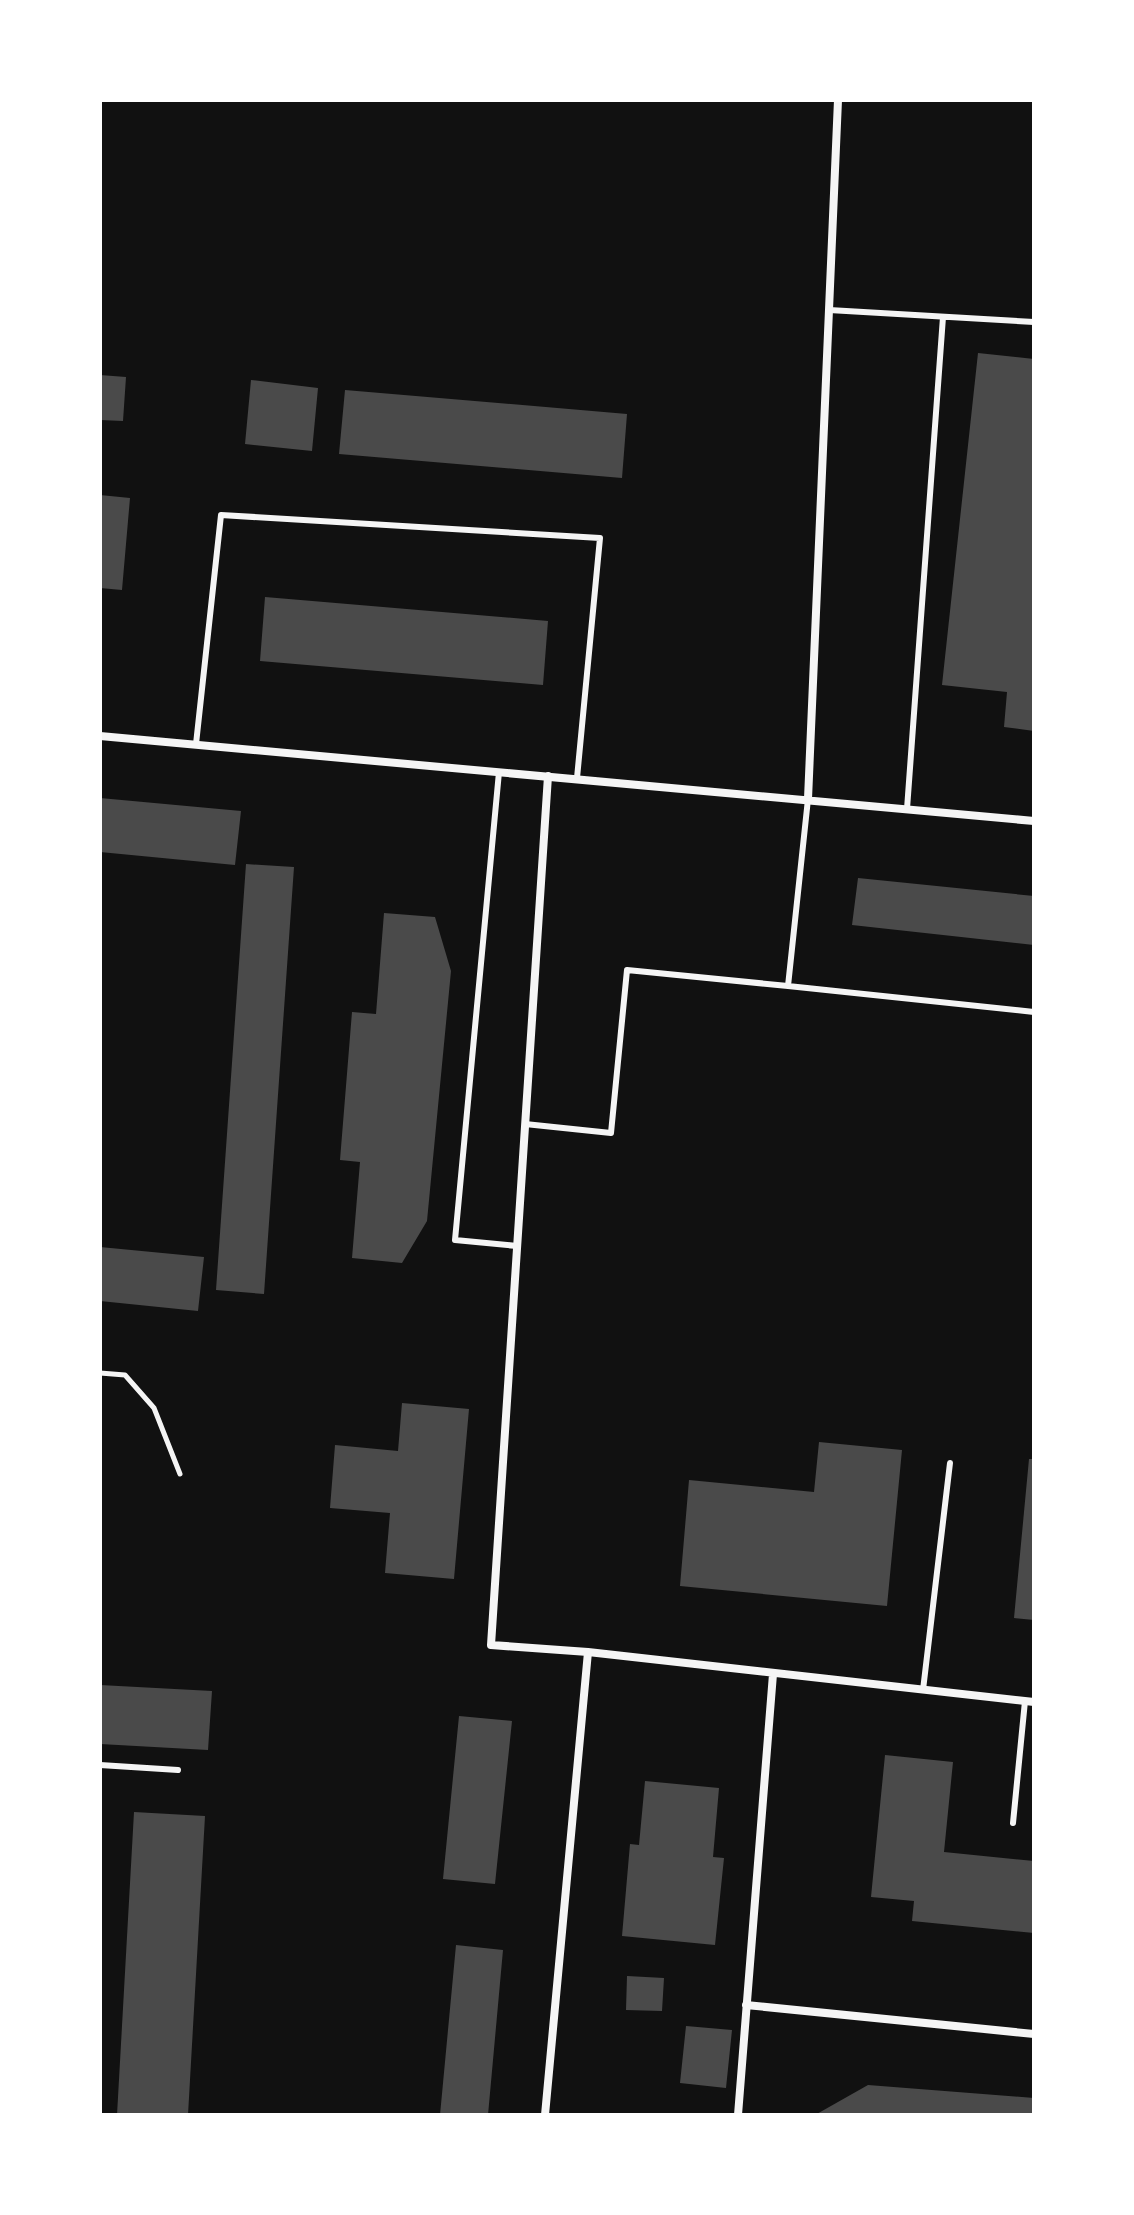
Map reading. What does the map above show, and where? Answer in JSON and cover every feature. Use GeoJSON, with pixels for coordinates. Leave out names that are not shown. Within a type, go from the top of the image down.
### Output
{"type":"FeatureCollection","features":[{"type":"Feature","properties":{"kind":"street"},"geometry":{"type":"LineString","coordinates":[[808,799],[838,100]]}},
{"type":"Feature","properties":{"kind":"street"},"geometry":{"type":"LineString","coordinates":[[100,736],[1034,821]]}},
{"type":"Feature","properties":{"kind":"street"},"geometry":{"type":"LineString","coordinates":[[548,776],[491,1645],[588,1652],[1029,1701]]}},
{"type":"Feature","properties":{"kind":"street"},"geometry":{"type":"LineString","coordinates":[[545,2115],[588,1652]]}},
{"type":"Feature","properties":{"kind":"street"},"geometry":{"type":"LineString","coordinates":[[738,2115],[773,1674]]}},
{"type":"Feature","properties":{"kind":"street"},"geometry":{"type":"LineString","coordinates":[[746,2005],[1034,2034]]}},
{"type":"Feature","properties":{"kind":"lane"},"geometry":{"type":"LineString","coordinates":[[829,310],[1034,322]]}},
{"type":"Feature","properties":{"kind":"lane"},"geometry":{"type":"LineString","coordinates":[[907,809],[943,317]]}},
{"type":"Feature","properties":{"kind":"lane"},"geometry":{"type":"LineString","coordinates":[[196,744],[221,515],[600,538],[577,778]]}},
{"type":"Feature","properties":{"kind":"lane"},"geometry":{"type":"LineString","coordinates":[[499,772],[455,1240],[517,1246]]}},
{"type":"Feature","properties":{"kind":"lane"},"geometry":{"type":"LineString","coordinates":[[788,986],[808,799]]}},
{"type":"Feature","properties":{"kind":"lane"},"geometry":{"type":"LineString","coordinates":[[525,1124],[611,1133],[627,970],[1034,1012]]}},
{"type":"Feature","properties":{"kind":"lane"},"geometry":{"type":"LineString","coordinates":[[923,1690],[950,1463]]}},
{"type":"Feature","properties":{"kind":"lane"},"geometry":{"type":"LineString","coordinates":[[1013,1823],[1029,1701]]}},
{"type":"Feature","properties":{"kind":"lane"},"geometry":{"type":"LineString","coordinates":[[100,1765],[178,1770]]}},
{"type":"Feature","properties":{"kind":"path"},"geometry":{"type":"LineString","coordinates":[[100,1373],[125,1375],[154,1408],[180,1474]]}},
{"type":"Feature","properties":{"kind":"building"},"geometry":{"type":"Polygon","coordinates":[[[978,353],[1034,359],[1034,731],[1004,727],[1007,692],[942,685],[978,353]]]}},
{"type":"Feature","properties":{"kind":"building"},"geometry":{"type":"Polygon","coordinates":[[[100,375],[126,377],[123,421],[100,420],[100,375]]]}},
{"type":"Feature","properties":{"kind":"building"},"geometry":{"type":"Polygon","coordinates":[[[251,380],[318,388],[312,451],[245,444],[251,380]]]}},
{"type":"Feature","properties":{"kind":"building"},"geometry":{"type":"Polygon","coordinates":[[[345,390],[627,414],[622,478],[339,454],[345,390]]]}},
{"type":"Feature","properties":{"kind":"building"},"geometry":{"type":"Polygon","coordinates":[[[100,495],[130,498],[122,590],[100,588],[100,495]]]}},
{"type":"Feature","properties":{"kind":"building"},"geometry":{"type":"Polygon","coordinates":[[[265,597],[548,621],[543,685],[260,661],[265,597]]]}},
{"type":"Feature","properties":{"kind":"building"},"geometry":{"type":"Polygon","coordinates":[[[100,798],[241,811],[235,865],[100,852],[100,798]]]}},
{"type":"Feature","properties":{"kind":"building"},"geometry":{"type":"Polygon","coordinates":[[[246,864],[294,867],[264,1294],[216,1290],[246,864]]]}},
{"type":"Feature","properties":{"kind":"building"},"geometry":{"type":"Polygon","coordinates":[[[858,878],[1034,896],[1034,945],[852,925],[858,878]]]}},
{"type":"Feature","properties":{"kind":"building"},"geometry":{"type":"Polygon","coordinates":[[[384,913],[435,917],[451,971],[427,1221],[402,1263],[352,1258],[360,1162],[340,1160],[352,1012],[376,1014],[384,913]]]}},
{"type":"Feature","properties":{"kind":"building"},"geometry":{"type":"Polygon","coordinates":[[[100,1247],[204,1257],[198,1311],[100,1301],[100,1247]]]}},
{"type":"Feature","properties":{"kind":"building"},"geometry":{"type":"Polygon","coordinates":[[[402,1403],[469,1409],[454,1579],[385,1573],[390,1513],[330,1508],[335,1445],[398,1451],[402,1403]]]}},
{"type":"Feature","properties":{"kind":"building"},"geometry":{"type":"Polygon","coordinates":[[[819,1442],[902,1450],[887,1606],[680,1586],[689,1480],[814,1492],[819,1442]]]}},
{"type":"Feature","properties":{"kind":"building"},"geometry":{"type":"Polygon","coordinates":[[[1029,1459],[1034,1459],[1034,1620],[1014,1618],[1029,1459]]]}},
{"type":"Feature","properties":{"kind":"building"},"geometry":{"type":"Polygon","coordinates":[[[100,1685],[212,1691],[208,1750],[100,1744],[100,1685]]]}},
{"type":"Feature","properties":{"kind":"building"},"geometry":{"type":"Polygon","coordinates":[[[459,1716],[512,1721],[495,1884],[443,1879],[459,1716]]]}},
{"type":"Feature","properties":{"kind":"building"},"geometry":{"type":"Polygon","coordinates":[[[885,1755],[953,1762],[944,1852],[1034,1861],[1034,1933],[912,1921],[914,1901],[871,1897],[885,1755]]]}},
{"type":"Feature","properties":{"kind":"building"},"geometry":{"type":"Polygon","coordinates":[[[645,1781],[719,1788],[713,1857],[724,1858],[715,1945],[622,1936],[630,1844],[639,1845],[645,1781]]]}},
{"type":"Feature","properties":{"kind":"building"},"geometry":{"type":"Polygon","coordinates":[[[134,1812],[205,1816],[188,2115],[117,2115],[134,1812]]]}},
{"type":"Feature","properties":{"kind":"building"},"geometry":{"type":"Polygon","coordinates":[[[456,1945],[503,1950],[488,2115],[440,2115],[456,1945]]]}},
{"type":"Feature","properties":{"kind":"building"},"geometry":{"type":"Polygon","coordinates":[[[627,1976],[664,1978],[662,2011],[626,2010],[627,1976]]]}},
{"type":"Feature","properties":{"kind":"building"},"geometry":{"type":"Polygon","coordinates":[[[686,2026],[732,2030],[726,2088],[680,2083],[686,2026]]]}},
{"type":"Feature","properties":{"kind":"building"},"geometry":{"type":"Polygon","coordinates":[[[868,2085],[1034,2098],[1034,2115],[815,2115],[868,2085]]]}}]}
